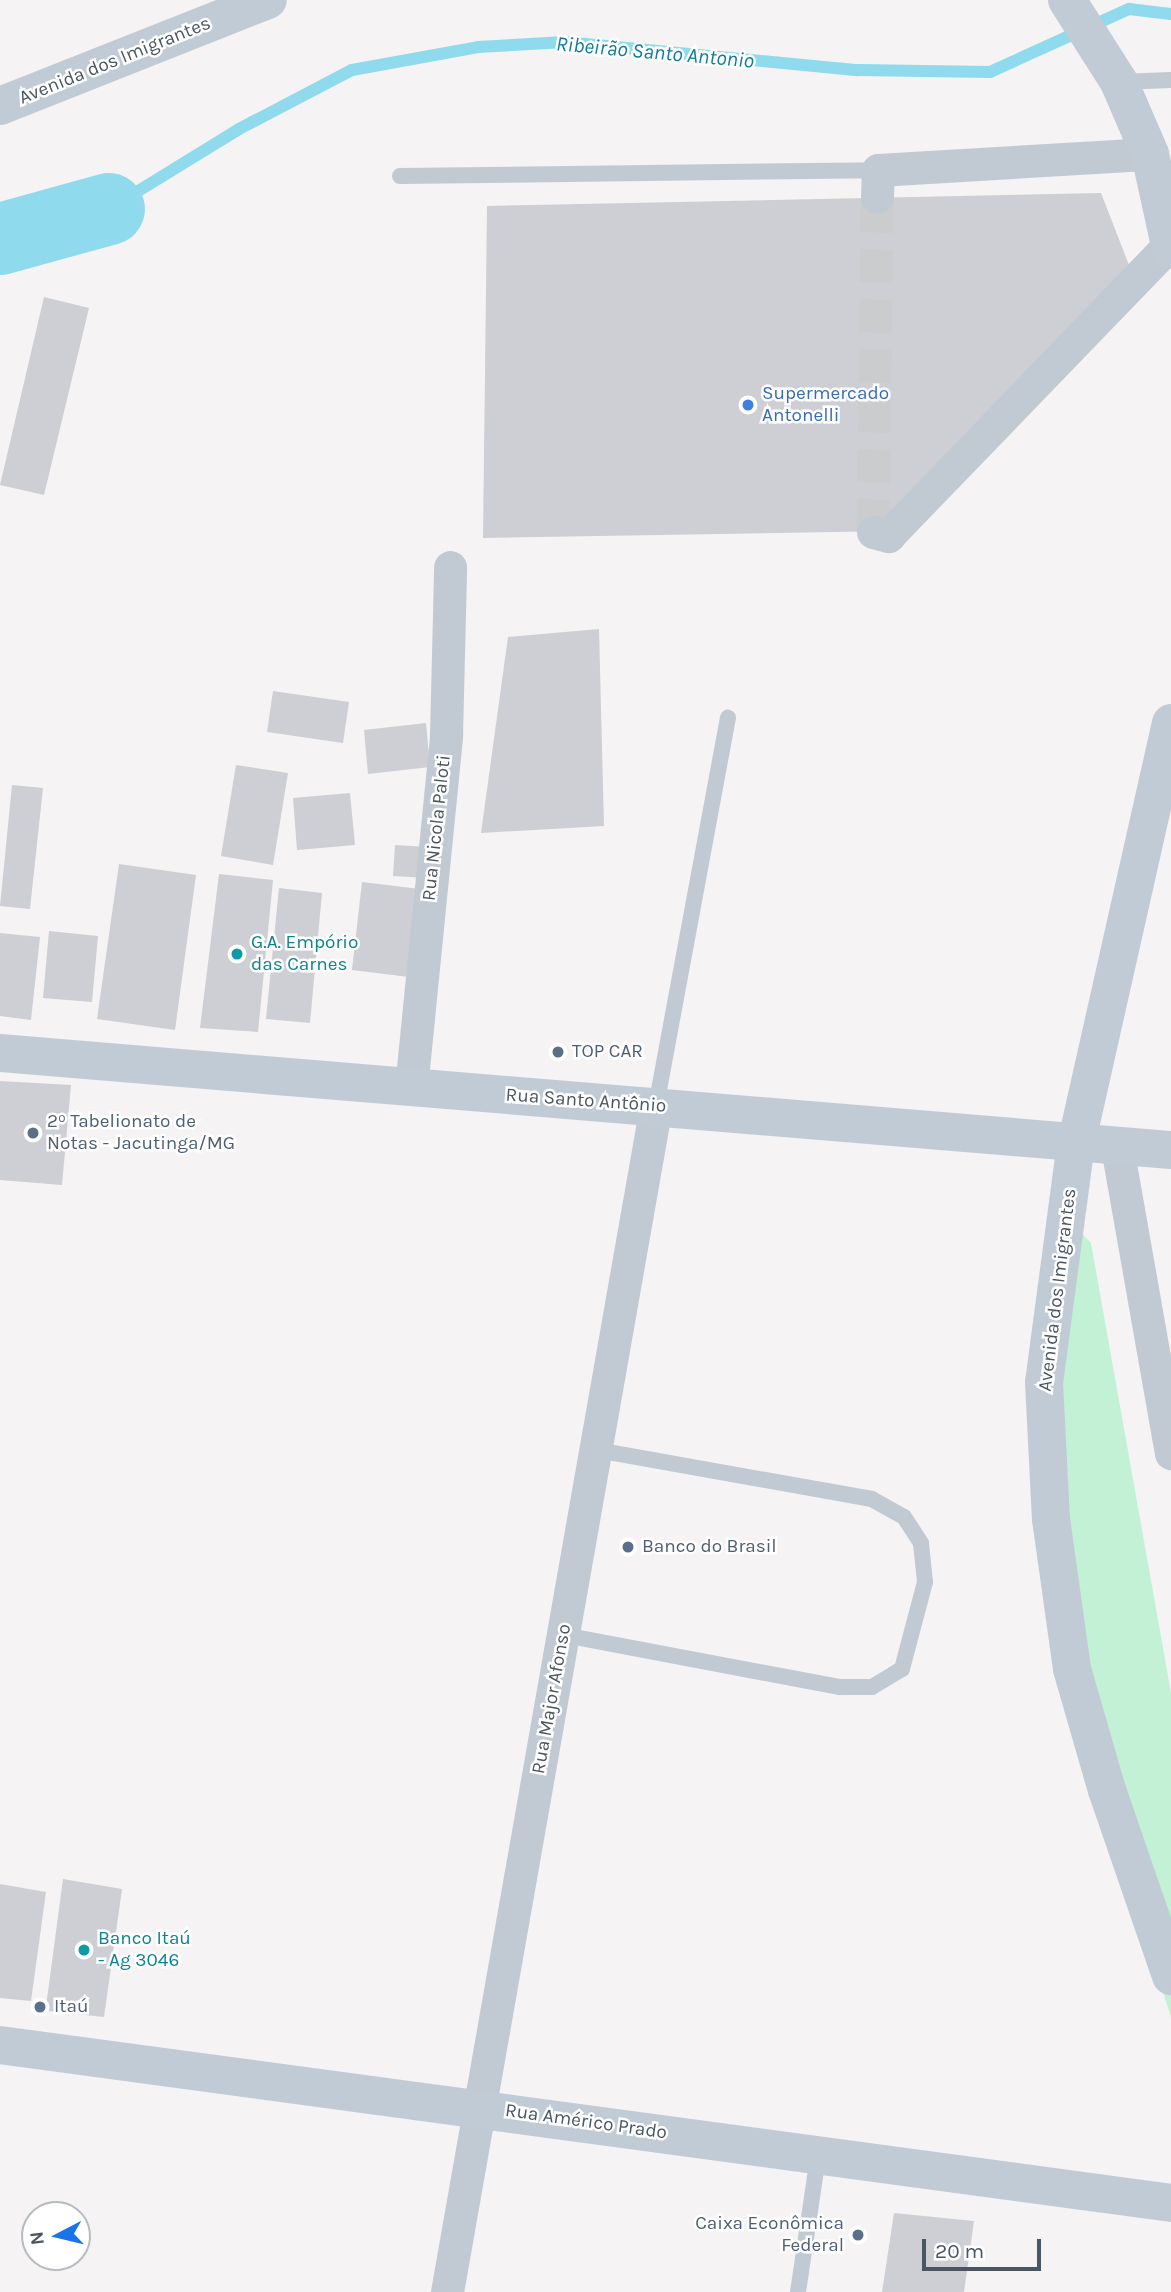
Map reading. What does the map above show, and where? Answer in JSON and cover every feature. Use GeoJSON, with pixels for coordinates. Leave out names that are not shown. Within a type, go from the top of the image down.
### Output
{"type":"FeatureCollection","features":[{"type":"Feature","properties":{"kind":"street","name":"Avenida dos Imigrantes"},"geometry":{"type":"LineString","coordinates":[[0,106],[268,0]]}},
{"type":"Feature","properties":{"kind":"street"},"geometry":{"type":"LineString","coordinates":[[880,534],[1170,247],[1150,154],[1119,82],[1067,0]]}},
{"type":"Feature","properties":{"kind":"street"},"geometry":{"type":"LineString","coordinates":[[877,184],[1150,154]]}},
{"type":"Feature","properties":{"kind":"street","name":"Rua Nicola Paloti"},"geometry":{"type":"LineString","coordinates":[[411,1088],[446,736],[450,567]]}},
{"type":"Feature","properties":{"kind":"street","name":"Avenida dos Imigrantes"},"geometry":{"type":"LineString","coordinates":[[1171,723],[1076,1143],[1044,1382],[1051,1519],[1072,1669],[1107,1790],[1171,1976]]}},
{"type":"Feature","properties":{"kind":"street","name":"Rua Santo Antônio"},"geometry":{"type":"LineString","coordinates":[[0,1053],[411,1088],[656,1105],[1171,1150]]}},
{"type":"Feature","properties":{"kind":"street","name":"Rua Major Afonso"},"geometry":{"type":"LineString","coordinates":[[447,2292],[656,1105]]}},
{"type":"Feature","properties":{"kind":"street"},"geometry":{"type":"LineString","coordinates":[[1117,1147],[1171,1453]]}},
{"type":"Feature","properties":{"kind":"street","name":"Rua Américo Prado"},"geometry":{"type":"LineString","coordinates":[[0,2045],[480,2107],[1171,2203]]}},
{"type":"Feature","properties":{"kind":"lane"},"geometry":{"type":"LineString","coordinates":[[1119,82],[1171,80]]}},
{"type":"Feature","properties":{"kind":"lane"},"geometry":{"type":"LineString","coordinates":[[400,176],[877,184]]}},
{"type":"Feature","properties":{"kind":"lane"},"geometry":{"type":"LineString","coordinates":[[656,1105],[728,718]]}},
{"type":"Feature","properties":{"kind":"lane"},"geometry":{"type":"LineString","coordinates":[[564,1635],[840,1688],[872,1686],[902,1669],[925,1582],[921,1543],[904,1517],[873,1499],[596,1450]]}},
{"type":"Feature","properties":{"kind":"lane"},"geometry":{"type":"LineString","coordinates":[[798,2292],[818,2156]]}},
{"type":"Feature","properties":{"kind":"green space"},"geometry":{"type":"Polygon","coordinates":[[[1067,1218],[1091,1243],[1171,1693],[1171,2017],[1064,1685],[1039,1497],[1067,1218]]]}},
{"type":"Feature","properties":{"kind":"building","name":"Supermercado Antonelli"},"geometry":{"type":"Polygon","coordinates":[[[1101,193],[1134,278],[892,531],[483,538],[487,206],[1101,193]]]}},
{"type":"Feature","properties":{"kind":"building"},"geometry":{"type":"Polygon","coordinates":[[[44,297],[89,308],[44,495],[0,485],[44,297]]]}},
{"type":"Feature","properties":{"kind":"building"},"geometry":{"type":"Polygon","coordinates":[[[599,629],[604,826],[481,833],[508,637],[599,629]]]}},
{"type":"Feature","properties":{"kind":"building"},"geometry":{"type":"Polygon","coordinates":[[[273,691],[349,702],[343,743],[267,732],[273,691]]]}},
{"type":"Feature","properties":{"kind":"building"},"geometry":{"type":"Polygon","coordinates":[[[426,723],[430,767],[368,774],[364,730],[426,723]]]}},
{"type":"Feature","properties":{"kind":"building"},"geometry":{"type":"Polygon","coordinates":[[[236,765],[288,773],[273,865],[221,856],[236,765]]]}},
{"type":"Feature","properties":{"kind":"building"},"geometry":{"type":"Polygon","coordinates":[[[12,785],[43,788],[30,909],[0,906],[12,785]]]}},
{"type":"Feature","properties":{"kind":"building"},"geometry":{"type":"Polygon","coordinates":[[[350,793],[355,845],[297,850],[293,798],[350,793]]]}},
{"type":"Feature","properties":{"kind":"building"},"geometry":{"type":"Polygon","coordinates":[[[395,845],[428,847],[427,878],[393,876],[395,845]]]}},
{"type":"Feature","properties":{"kind":"building"},"geometry":{"type":"Polygon","coordinates":[[[119,864],[196,875],[175,1030],[97,1019],[119,864]]]}},
{"type":"Feature","properties":{"kind":"building","name":"G.A. Empório das Carnes"},"geometry":{"type":"Polygon","coordinates":[[[219,874],[273,880],[258,1032],[200,1028],[219,874]]]}},
{"type":"Feature","properties":{"kind":"building"},"geometry":{"type":"Polygon","coordinates":[[[362,882],[420,889],[409,977],[352,970],[362,882]]]}},
{"type":"Feature","properties":{"kind":"building"},"geometry":{"type":"Polygon","coordinates":[[[279,888],[322,893],[310,1023],[266,1019],[279,888]]]}},
{"type":"Feature","properties":{"kind":"building"},"geometry":{"type":"Polygon","coordinates":[[[49,931],[98,936],[92,1002],[43,998],[49,931]]]}},
{"type":"Feature","properties":{"kind":"building"},"geometry":{"type":"Polygon","coordinates":[[[0,933],[40,937],[31,1020],[0,1016],[0,933]]]}},
{"type":"Feature","properties":{"kind":"building","name":"2⁰ Tabelionato de Notas - Jacutinga/MG"},"geometry":{"type":"Polygon","coordinates":[[[0,1081],[71,1085],[62,1185],[0,1180],[0,1081]]]}},
{"type":"Feature","properties":{"kind":"building","name":"Banco Itaú - Ag 3046"},"geometry":{"type":"Polygon","coordinates":[[[63,1879],[122,1889],[104,2017],[48,2011],[45,2014],[63,1879]]]}},
{"type":"Feature","properties":{"kind":"building"},"geometry":{"type":"Polygon","coordinates":[[[0,1884],[46,1892],[31,2001],[0,1998],[0,1884]]]}},
{"type":"Feature","properties":{"kind":"building"},"geometry":{"type":"Polygon","coordinates":[[[894,2213],[974,2221],[964,2292],[882,2292],[894,2213]]]}},
{"type":"Feature","properties":{"kind":"waterway","name":"Ribeirão Santo Antonio"},"geometry":{"type":"LineString","coordinates":[[109,209],[239,129],[352,70],[478,47],[565,42],[858,70],[990,72],[1129,9],[1171,14]]}},
{"type":"Feature","properties":{"kind":"waterway","name":"Ribeirão Santo Antonio"},"geometry":{"type":"LineString","coordinates":[[0,239],[109,209]]}},
{"type":"Feature","properties":{"kind":"tunnel"},"geometry":{"type":"LineString","coordinates":[[873,532],[877,197]]}},
{"type":"Feature","properties":{"kind":"place","name":"Supermercado Antonelli"},"geometry":{"type":"Point","coordinates":[748,405]}},
{"type":"Feature","properties":{"kind":"place","name":"G.A. Empório das Carnes"},"geometry":{"type":"Point","coordinates":[237,954]}},
{"type":"Feature","properties":{"kind":"place","name":"TOP CAR"},"geometry":{"type":"Point","coordinates":[558,1052]}},
{"type":"Feature","properties":{"kind":"place","name":"2⁰ Tabelionato de Notas - Jacutinga/MG"},"geometry":{"type":"Point","coordinates":[33,1133]}},
{"type":"Feature","properties":{"kind":"place","name":"Banco do Brasil"},"geometry":{"type":"Point","coordinates":[628,1547]}},
{"type":"Feature","properties":{"kind":"place","name":"Banco Itaú - Ag 3046"},"geometry":{"type":"Point","coordinates":[84,1950]}},
{"type":"Feature","properties":{"kind":"place","name":"Itaú"},"geometry":{"type":"Point","coordinates":[40,2007]}},
{"type":"Feature","properties":{"kind":"place","name":"Caixa Econômica Federal"},"geometry":{"type":"Point","coordinates":[858,2235]}}]}
